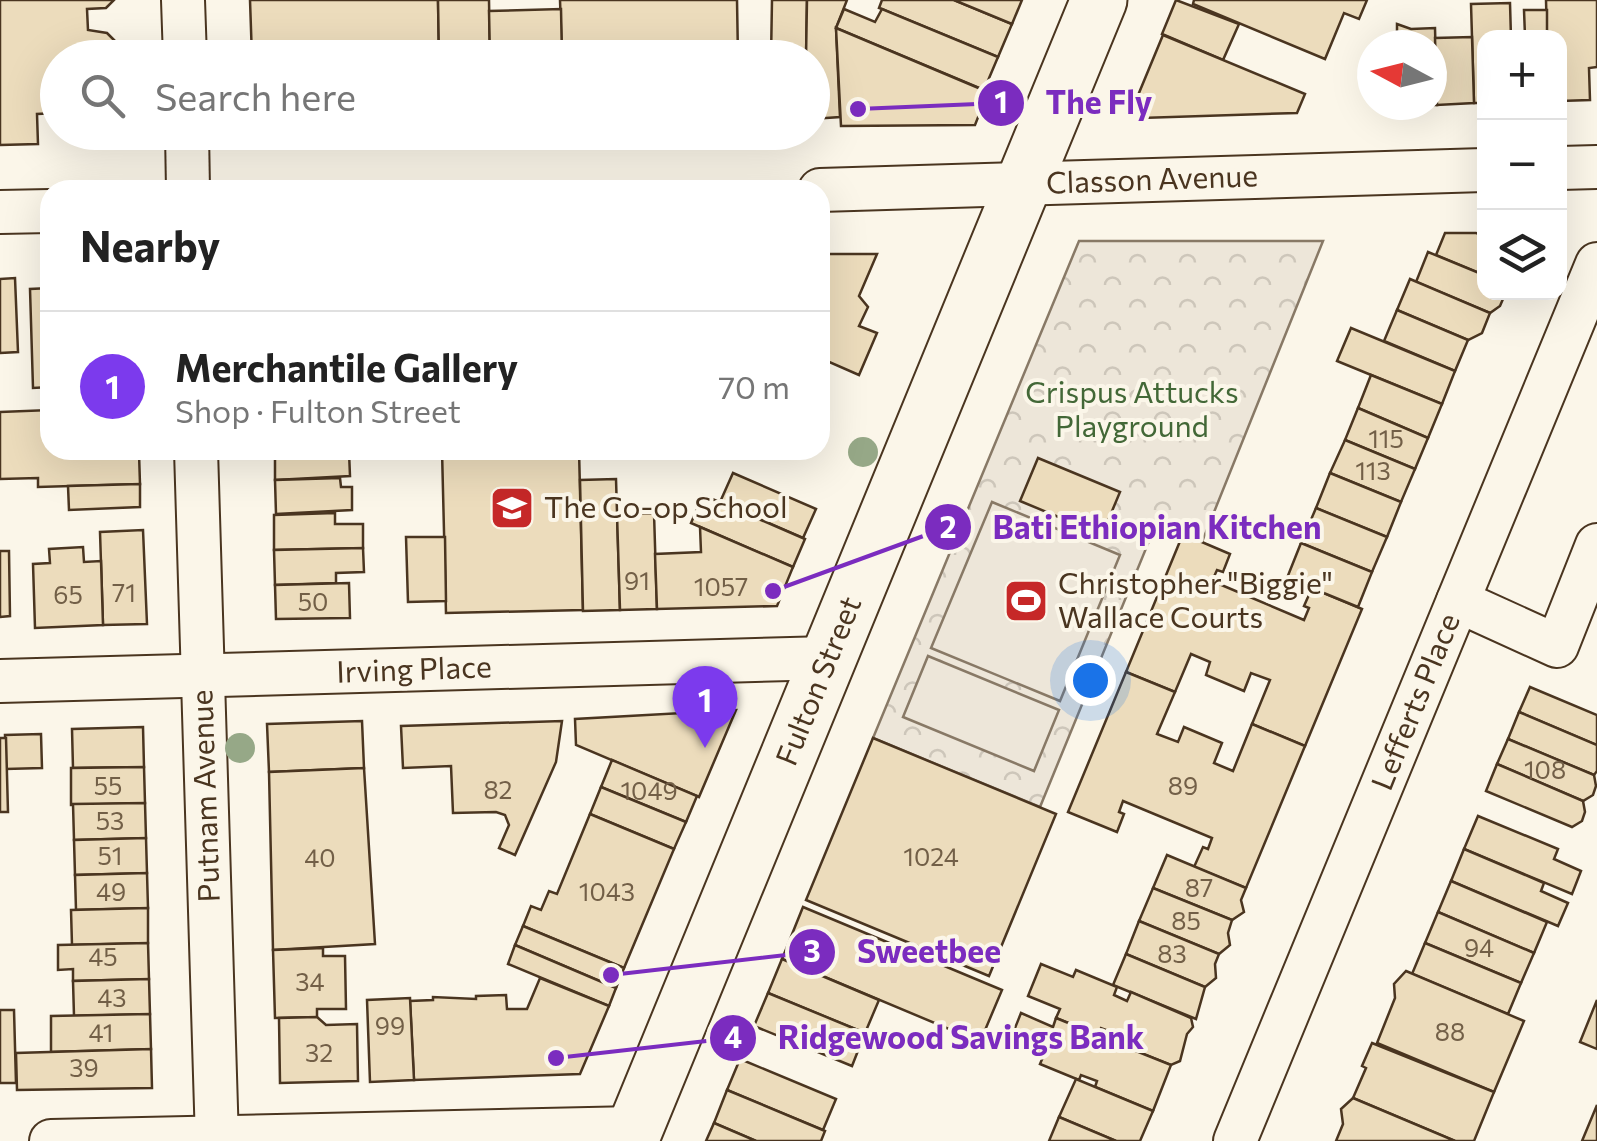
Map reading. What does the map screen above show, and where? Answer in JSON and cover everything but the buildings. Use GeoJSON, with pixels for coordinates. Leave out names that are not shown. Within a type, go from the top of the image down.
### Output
{"type":"FeatureCollection","features":[{"type":"Feature","properties":{"kind":"main road","name":"Fulton Street"},"geometry":{"type":"LineString","coordinates":[[632,1134],[1099,0]]}},
{"type":"Feature","properties":{"kind":"street"},"geometry":{"type":"LineString","coordinates":[[183,0],[184,40]]}},
{"type":"Feature","properties":{"kind":"street"},"geometry":{"type":"LineString","coordinates":[[187,150],[188,180]]}},
{"type":"Feature","properties":{"kind":"street"},"geometry":{"type":"LineString","coordinates":[[1567,168],[1597,167]]}},
{"type":"Feature","properties":{"kind":"street","name":"Classon Avenue"},"geometry":{"type":"LineString","coordinates":[[830,190],[1477,170]]}},
{"type":"Feature","properties":{"kind":"street"},"geometry":{"type":"LineString","coordinates":[[0,212],[40,211]]}},
{"type":"Feature","properties":{"kind":"street","name":"Lefferts Place"},"geometry":{"type":"LineString","coordinates":[[1235,1141],[1597,264]]}},
{"type":"Feature","properties":{"kind":"street","name":"Putnam Avenue"},"geometry":{"type":"LineString","coordinates":[[196,460],[217,1139]]}},
{"type":"Feature","properties":{"kind":"street"},"geometry":{"type":"LineString","coordinates":[[1458,601],[1557,646],[1597,545]]}},
{"type":"Feature","properties":{"kind":"street","name":"Irving Place"},"geometry":{"type":"LineString","coordinates":[[0,681],[828,658]]}},
{"type":"Feature","properties":{"kind":"street"},"geometry":{"type":"LineString","coordinates":[[51,1141],[632,1134]]}},
{"type":"Feature","properties":{"kind":"green space","name":"Crispus Attucks Playground"},"geometry":{"type":"Polygon","coordinates":[[[1079,241],[1323,241],[1202,542],[1156,524],[1040,807],[873,738],[1079,241]]]}},
{"type":"Feature","properties":{"kind":"green space","name":"Christopher \"Biggie\" Wallace Courts"},"geometry":{"type":"Polygon","coordinates":[[[992,502],[1120,555],[1060,701],[931,648],[992,502]]]}},
{"type":"Feature","properties":{"kind":"green space"},"geometry":{"type":"Polygon","coordinates":[[[928,656],[1059,710],[1034,771],[903,717],[928,656]]]}},
{"type":"Feature","properties":{"kind":"place","name":"The Fly"},"geometry":{"type":"Point","coordinates":[858,109]}},
{"type":"Feature","properties":{"kind":"place","name":"The Co-op School"},"geometry":{"type":"Point","coordinates":[512,508]}},
{"type":"Feature","properties":{"kind":"place","name":"Bati Ethiopian Kitchen"},"geometry":{"type":"Point","coordinates":[773,591]}},
{"type":"Feature","properties":{"kind":"place","name":"Christopher \"Biggie\" Wallace Courts"},"geometry":{"type":"Point","coordinates":[1026,601]}},
{"type":"Feature","properties":{"kind":"place","name":"Merchantile Gallery"},"geometry":{"type":"Point","coordinates":[705,748]}},
{"type":"Feature","properties":{"kind":"place","name":"Sweetbee"},"geometry":{"type":"Point","coordinates":[611,975]}},
{"type":"Feature","properties":{"kind":"place","name":"Ridgewood Savings Bank"},"geometry":{"type":"Point","coordinates":[556,1058]}}]}
